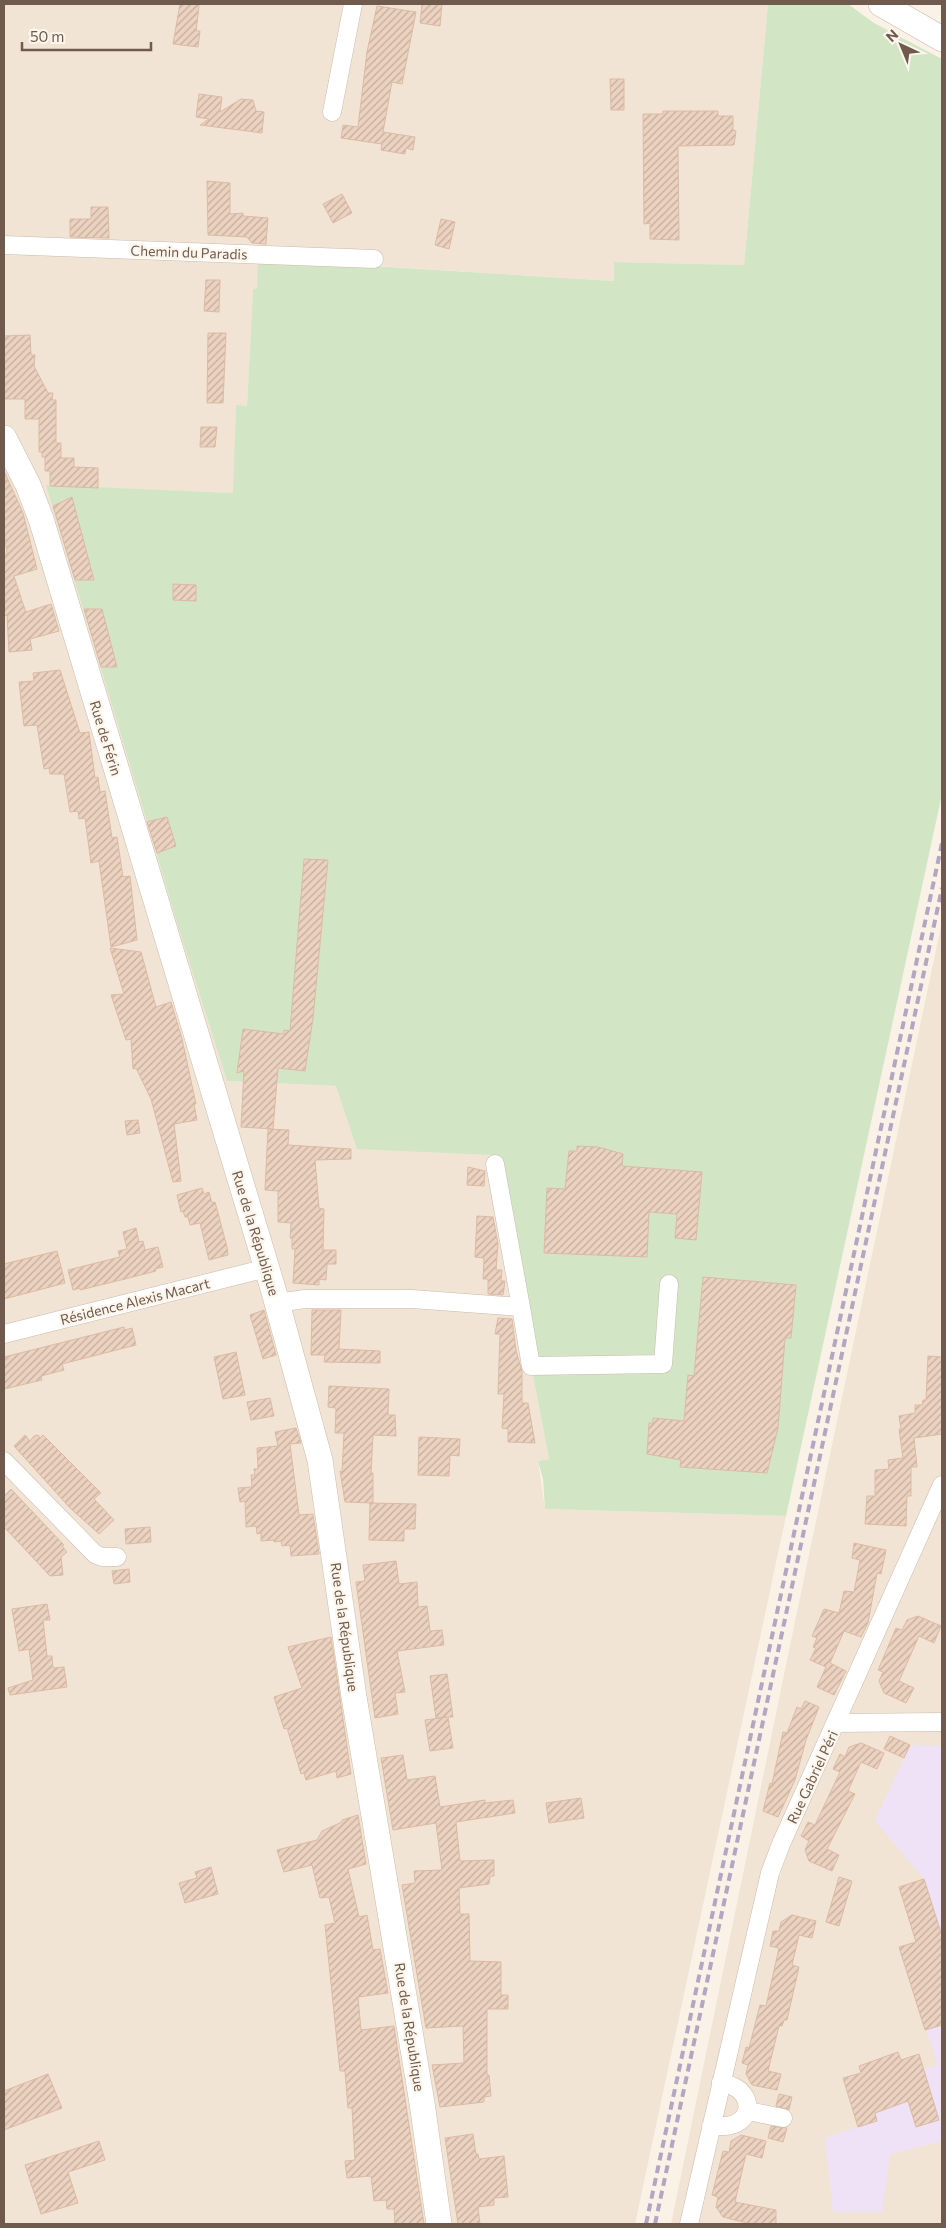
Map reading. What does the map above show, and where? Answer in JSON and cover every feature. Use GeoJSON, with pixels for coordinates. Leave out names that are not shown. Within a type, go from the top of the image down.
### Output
{"type":"FeatureCollection","features":[{"type":"Feature","properties":{"kind":"main road"},"geometry":{"type":"LineString","coordinates":[[881,4],[942,39]]}},
{"type":"Feature","properties":{"kind":"main road","name":"Rue de Férin"},"geometry":{"type":"LineString","coordinates":[[4,438],[28,484],[41,519],[198,1042]]}},
{"type":"Feature","properties":{"kind":"main road","name":"Rue de la République"},"geometry":{"type":"LineString","coordinates":[[198,1042],[305,1399],[324,1482],[356,1704],[422,2103],[439,2224]]}},
{"type":"Feature","properties":{"kind":"street"},"geometry":{"type":"LineString","coordinates":[[332,112],[353,4]]}},
{"type":"Feature","properties":{"kind":"street","name":"Chemin du Paradis"},"geometry":{"type":"LineString","coordinates":[[4,245],[374,259]]}},
{"type":"Feature","properties":{"kind":"street"},"geometry":{"type":"LineString","coordinates":[[495,1164],[531,1366],[663,1364],[669,1284]]}},
{"type":"Feature","properties":{"kind":"street","name":"Résidence Alexis Macart"},"geometry":{"type":"LineString","coordinates":[[4,1334],[267,1268]]}},
{"type":"Feature","properties":{"kind":"street"},"geometry":{"type":"LineString","coordinates":[[276,1303],[305,1299],[412,1299],[521,1307]]}},
{"type":"Feature","properties":{"kind":"street"},"geometry":{"type":"LineString","coordinates":[[4,1461],[95,1554],[109,1558],[117,1557]]}},
{"type":"Feature","properties":{"kind":"street","name":"Rue Gabriel Péri"},"geometry":{"type":"LineString","coordinates":[[689,2224],[770,1873],[781,1844],[942,1485]]}},
{"type":"Feature","properties":{"kind":"street"},"geometry":{"type":"LineString","coordinates":[[836,1723],[942,1722]]}},
{"type":"Feature","properties":{"kind":"street"},"geometry":{"type":"LineString","coordinates":[[711,2126],[730,2126],[740,2122],[748,2111],[749,2105],[738,2088],[722,2082]]}},
{"type":"Feature","properties":{"kind":"street"},"geometry":{"type":"LineString","coordinates":[[748,2111],[783,2118]]}},
{"type":"Feature","properties":{"kind":"shaded area"},"geometry":{"type":"Polygon","coordinates":[[[4,4],[768,4],[744,265],[615,262],[614,281],[378,266],[253,289],[247,406],[236,406],[234,493],[47,486],[156,853],[227,1081],[336,1086],[492,1155],[549,1459],[538,1461],[545,1509],[786,1516],[635,2224],[4,2224],[4,4]]]}},
{"type":"Feature","properties":{"kind":"shaded area"},"geometry":{"type":"Polygon","coordinates":[[[942,921],[942,2224],[671,2224],[793,1631],[942,921]]]}},
{"type":"Feature","properties":{"kind":"shaded area"},"geometry":{"type":"Polygon","coordinates":[[[910,1745],[942,1746],[942,2141],[890,2154],[882,2212],[833,2212],[825,2138],[858,2127],[843,2078],[861,2073],[859,2066],[898,2052],[901,2060],[919,2054],[923,2069],[938,2065],[899,1947],[916,1942],[924,1879],[875,1821],[910,1745]]]}},
{"type":"Feature","properties":{"kind":"green space"},"geometry":{"type":"Polygon","coordinates":[[[768,4],[848,4],[874,23],[942,59],[942,794],[786,1516],[545,1509],[543,1479],[538,1461],[549,1459],[491,1155],[357,1149],[336,1086],[227,1081],[179,929],[46,485],[233,493],[236,405],[247,406],[253,289],[257,288],[258,259],[614,281],[614,262],[744,265],[768,4]]]}},
{"type":"Feature","properties":{"kind":"building"},"geometry":{"type":"Polygon","coordinates":[[[180,4],[198,4],[199,6],[196,31],[200,31],[198,47],[173,44],[180,4]]]}},
{"type":"Feature","properties":{"kind":"building"},"geometry":{"type":"Polygon","coordinates":[[[422,4],[442,4],[440,26],[420,23],[422,4]]]}},
{"type":"Feature","properties":{"kind":"building"},"geometry":{"type":"Polygon","coordinates":[[[377,6],[416,12],[402,84],[392,82],[383,132],[415,137],[413,150],[406,148],[405,154],[381,150],[382,144],[341,138],[343,125],[358,127],[367,52],[377,6]]]}},
{"type":"Feature","properties":{"kind":"building"},"geometry":{"type":"Polygon","coordinates":[[[610,79],[624,79],[624,110],[611,110],[610,79]]]}},
{"type":"Feature","properties":{"kind":"building"},"geometry":{"type":"Polygon","coordinates":[[[199,94],[222,97],[220,112],[241,99],[253,100],[256,111],[264,112],[262,133],[200,125],[209,119],[196,117],[199,94]]]}},
{"type":"Feature","properties":{"kind":"building"},"geometry":{"type":"Polygon","coordinates":[[[663,111],[718,111],[718,116],[733,116],[733,130],[736,131],[734,145],[678,146],[679,240],[650,239],[650,223],[644,224],[643,114],[663,114],[663,111]]]}},
{"type":"Feature","properties":{"kind":"building"},"geometry":{"type":"Polygon","coordinates":[[[207,181],[230,183],[230,214],[243,213],[243,216],[268,218],[266,244],[252,243],[247,237],[208,235],[207,181]]]}},
{"type":"Feature","properties":{"kind":"building"},"geometry":{"type":"Polygon","coordinates":[[[342,194],[352,213],[333,223],[323,204],[342,194]]]}},
{"type":"Feature","properties":{"kind":"building"},"geometry":{"type":"Polygon","coordinates":[[[91,207],[108,207],[109,238],[70,237],[70,219],[91,219],[91,207]]]}},
{"type":"Feature","properties":{"kind":"building"},"geometry":{"type":"Polygon","coordinates":[[[441,219],[455,222],[449,249],[435,245],[441,219]]]}},
{"type":"Feature","properties":{"kind":"building"},"geometry":{"type":"Polygon","coordinates":[[[206,280],[220,280],[219,312],[204,311],[206,280]]]}},
{"type":"Feature","properties":{"kind":"building"},"geometry":{"type":"Polygon","coordinates":[[[208,333],[226,333],[223,403],[207,403],[208,333]]]}},
{"type":"Feature","properties":{"kind":"building"},"geometry":{"type":"Polygon","coordinates":[[[30,335],[31,355],[35,355],[34,366],[48,393],[53,393],[52,400],[56,400],[56,443],[61,443],[61,458],[74,458],[74,467],[98,468],[98,488],[50,486],[50,471],[45,471],[45,457],[42,457],[42,452],[39,452],[39,419],[25,419],[25,399],[4,399],[4,336],[30,335]]]}},
{"type":"Feature","properties":{"kind":"building"},"geometry":{"type":"Polygon","coordinates":[[[201,427],[217,427],[215,447],[200,447],[201,427]]]}},
{"type":"Feature","properties":{"kind":"building"},"geometry":{"type":"Polygon","coordinates":[[[4,471],[23,513],[37,569],[14,576],[22,601],[26,612],[51,604],[59,631],[30,639],[32,650],[9,652],[7,615],[4,616],[4,554],[7,554],[4,531],[4,471]]]}},
{"type":"Feature","properties":{"kind":"building"},"geometry":{"type":"Polygon","coordinates":[[[72,497],[94,580],[75,580],[53,506],[72,497]]]}},
{"type":"Feature","properties":{"kind":"building"},"geometry":{"type":"Polygon","coordinates":[[[173,584],[196,585],[196,601],[173,600],[173,584]]]}},
{"type":"Feature","properties":{"kind":"building"},"geometry":{"type":"Polygon","coordinates":[[[84,609],[102,609],[117,667],[101,667],[84,609]]]}},
{"type":"Feature","properties":{"kind":"building"},"geometry":{"type":"Polygon","coordinates":[[[60,670],[80,733],[89,732],[95,778],[98,777],[100,792],[105,791],[112,838],[117,837],[123,877],[130,876],[137,940],[111,947],[99,861],[91,863],[85,818],[79,819],[78,811],[70,812],[64,774],[50,774],[49,768],[44,769],[37,725],[24,726],[19,682],[34,681],[33,673],[60,670]]]}},
{"type":"Feature","properties":{"kind":"building"},"geometry":{"type":"Polygon","coordinates":[[[167,817],[176,846],[157,853],[147,822],[167,817]]]}},
{"type":"Feature","properties":{"kind":"building"},"geometry":{"type":"Polygon","coordinates":[[[304,859],[328,860],[313,1018],[305,1071],[278,1068],[273,1129],[241,1127],[244,1071],[237,1073],[243,1029],[284,1034],[284,1030],[290,1031],[304,859]]]}},
{"type":"Feature","properties":{"kind":"building"},"geometry":{"type":"Polygon","coordinates":[[[110,948],[141,952],[156,1007],[171,1002],[182,1039],[196,1104],[194,1104],[197,1120],[174,1124],[181,1181],[173,1182],[151,1099],[136,1068],[133,1069],[131,1039],[126,1040],[111,995],[124,994],[110,948]]]}},
{"type":"Feature","properties":{"kind":"building"},"geometry":{"type":"Polygon","coordinates":[[[138,1120],[140,1133],[127,1135],[125,1121],[138,1120]]]}},
{"type":"Feature","properties":{"kind":"building"},"geometry":{"type":"Polygon","coordinates":[[[268,1129],[289,1130],[288,1145],[351,1149],[351,1159],[315,1160],[319,1208],[324,1209],[323,1250],[336,1250],[336,1264],[327,1264],[326,1280],[319,1279],[319,1285],[293,1283],[295,1249],[292,1249],[292,1238],[290,1238],[291,1223],[278,1222],[278,1191],[265,1190],[268,1129]]]}},
{"type":"Feature","properties":{"kind":"building"},"geometry":{"type":"Polygon","coordinates":[[[577,1146],[598,1147],[623,1154],[622,1166],[702,1172],[696,1240],[675,1238],[677,1214],[649,1212],[647,1257],[544,1253],[547,1188],[565,1189],[569,1151],[577,1151],[577,1146]]]}},
{"type":"Feature","properties":{"kind":"building"},"geometry":{"type":"Polygon","coordinates":[[[468,1167],[485,1171],[484,1186],[467,1185],[468,1167]]]}},
{"type":"Feature","properties":{"kind":"building"},"geometry":{"type":"Polygon","coordinates":[[[202,1188],[204,1194],[209,1192],[212,1203],[215,1202],[228,1255],[209,1260],[200,1223],[190,1225],[188,1217],[185,1217],[183,1211],[181,1212],[177,1195],[202,1188]]]}},
{"type":"Feature","properties":{"kind":"building"},"geometry":{"type":"Polygon","coordinates":[[[477,1216],[493,1217],[498,1244],[496,1270],[502,1270],[501,1281],[505,1281],[503,1295],[488,1294],[488,1279],[483,1279],[484,1258],[475,1257],[477,1216]]]}},
{"type":"Feature","properties":{"kind":"building"},"geometry":{"type":"Polygon","coordinates":[[[136,1228],[139,1242],[143,1241],[145,1250],[158,1247],[163,1267],[155,1269],[156,1271],[125,1279],[73,1290],[68,1270],[120,1257],[118,1251],[127,1249],[123,1232],[136,1228]]]}},
{"type":"Feature","properties":{"kind":"building"},"geometry":{"type":"Polygon","coordinates":[[[57,1251],[65,1283],[4,1299],[4,1264],[57,1251]]]}},
{"type":"Feature","properties":{"kind":"building"},"geometry":{"type":"Polygon","coordinates":[[[703,1277],[796,1285],[791,1338],[785,1338],[778,1428],[767,1473],[680,1467],[681,1460],[647,1454],[649,1423],[653,1423],[653,1418],[684,1421],[688,1375],[694,1376],[703,1277]]]}},
{"type":"Feature","properties":{"kind":"building"},"geometry":{"type":"Polygon","coordinates":[[[264,1310],[276,1355],[263,1359],[250,1315],[264,1310]]]}},
{"type":"Feature","properties":{"kind":"building"},"geometry":{"type":"Polygon","coordinates":[[[312,1310],[341,1310],[339,1349],[380,1351],[380,1363],[324,1362],[325,1355],[311,1355],[312,1310]]]}},
{"type":"Feature","properties":{"kind":"building"},"geometry":{"type":"Polygon","coordinates":[[[498,1318],[512,1319],[516,1350],[522,1372],[522,1403],[528,1403],[535,1443],[508,1442],[508,1429],[502,1428],[504,1394],[498,1394],[500,1334],[495,1334],[498,1318]]]}},
{"type":"Feature","properties":{"kind":"building"},"geometry":{"type":"Polygon","coordinates":[[[124,1327],[125,1330],[132,1328],[136,1345],[62,1364],[64,1370],[41,1376],[42,1380],[4,1389],[4,1357],[124,1327]]]}},
{"type":"Feature","properties":{"kind":"building"},"geometry":{"type":"Polygon","coordinates":[[[236,1352],[245,1395],[223,1399],[214,1357],[236,1352]]]}},
{"type":"Feature","properties":{"kind":"building"},"geometry":{"type":"Polygon","coordinates":[[[928,1356],[942,1357],[942,1434],[914,1438],[917,1467],[911,1467],[911,1496],[907,1496],[906,1526],[865,1524],[867,1496],[875,1496],[875,1470],[889,1469],[888,1460],[903,1458],[899,1416],[915,1413],[915,1405],[922,1405],[923,1400],[926,1400],[928,1356]]]}},
{"type":"Feature","properties":{"kind":"building"},"geometry":{"type":"Polygon","coordinates":[[[329,1386],[389,1389],[388,1415],[395,1415],[396,1436],[373,1435],[371,1473],[373,1473],[373,1503],[345,1502],[340,1471],[342,1472],[344,1433],[335,1433],[336,1408],[328,1407],[329,1386]]]}},
{"type":"Feature","properties":{"kind":"building"},"geometry":{"type":"Polygon","coordinates":[[[270,1398],[274,1416],[251,1420],[247,1402],[270,1398]]]}},
{"type":"Feature","properties":{"kind":"building"},"geometry":{"type":"Polygon","coordinates":[[[296,1428],[301,1443],[290,1444],[299,1515],[313,1514],[319,1554],[291,1556],[290,1545],[282,1546],[281,1541],[274,1542],[274,1540],[261,1541],[261,1533],[257,1534],[256,1526],[246,1527],[245,1501],[240,1502],[238,1488],[252,1487],[251,1475],[255,1475],[254,1469],[258,1469],[257,1448],[278,1446],[275,1432],[296,1428]]]}},
{"type":"Feature","properties":{"kind":"building"},"geometry":{"type":"Polygon","coordinates":[[[25,1435],[30,1441],[34,1436],[38,1435],[40,1438],[43,1435],[101,1493],[94,1499],[114,1520],[99,1534],[70,1508],[14,1446],[25,1435]]]}},
{"type":"Feature","properties":{"kind":"building"},"geometry":{"type":"Polygon","coordinates":[[[419,1437],[460,1439],[459,1456],[450,1455],[449,1476],[418,1475],[419,1437]]]}},
{"type":"Feature","properties":{"kind":"building"},"geometry":{"type":"Polygon","coordinates":[[[11,1489],[64,1545],[62,1546],[67,1552],[61,1557],[63,1575],[50,1576],[4,1527],[4,1496],[11,1489]]]}},
{"type":"Feature","properties":{"kind":"building"},"geometry":{"type":"Polygon","coordinates":[[[370,1503],[416,1504],[415,1529],[404,1529],[404,1541],[369,1540],[370,1503]]]}},
{"type":"Feature","properties":{"kind":"building"},"geometry":{"type":"Polygon","coordinates":[[[150,1527],[151,1542],[126,1544],[125,1529],[150,1527]]]}},
{"type":"Feature","properties":{"kind":"building"},"geometry":{"type":"Polygon","coordinates":[[[854,1543],[886,1550],[881,1574],[877,1573],[868,1623],[861,1637],[844,1631],[830,1663],[846,1671],[834,1695],[817,1687],[826,1667],[810,1660],[816,1648],[813,1647],[817,1638],[812,1636],[824,1609],[839,1613],[844,1591],[854,1592],[860,1560],[852,1558],[854,1543]]]}},
{"type":"Feature","properties":{"kind":"building"},"geometry":{"type":"Polygon","coordinates":[[[396,1561],[399,1584],[417,1582],[418,1607],[427,1606],[430,1631],[442,1630],[444,1645],[397,1651],[405,1692],[395,1693],[398,1714],[375,1718],[356,1582],[365,1581],[363,1565],[396,1561]]]}},
{"type":"Feature","properties":{"kind":"building"},"geometry":{"type":"Polygon","coordinates":[[[129,1569],[130,1582],[114,1584],[112,1571],[129,1569]]]}},
{"type":"Feature","properties":{"kind":"building"},"geometry":{"type":"Polygon","coordinates":[[[47,1604],[50,1620],[43,1620],[47,1656],[52,1656],[53,1668],[64,1667],[67,1687],[10,1695],[8,1688],[33,1680],[29,1649],[19,1651],[12,1609],[47,1604]]]}},
{"type":"Feature","properties":{"kind":"building"},"geometry":{"type":"Polygon","coordinates":[[[918,1616],[941,1626],[934,1643],[919,1636],[899,1681],[914,1688],[906,1703],[884,1693],[879,1681],[883,1672],[878,1670],[896,1628],[902,1630],[907,1620],[918,1616]]]}},
{"type":"Feature","properties":{"kind":"building"},"geometry":{"type":"Polygon","coordinates":[[[331,1637],[351,1774],[337,1778],[336,1771],[306,1780],[304,1773],[301,1774],[287,1728],[284,1729],[274,1697],[302,1688],[288,1647],[331,1637]]]}},
{"type":"Feature","properties":{"kind":"building"},"geometry":{"type":"Polygon","coordinates":[[[447,1674],[453,1717],[448,1717],[453,1748],[430,1751],[425,1720],[447,1717],[436,1718],[430,1676],[447,1674]]]}},
{"type":"Feature","properties":{"kind":"building"},"geometry":{"type":"Polygon","coordinates":[[[805,1701],[819,1707],[806,1740],[795,1780],[778,1817],[763,1811],[770,1783],[772,1784],[783,1732],[787,1733],[797,1707],[801,1709],[805,1701]]]}},
{"type":"Feature","properties":{"kind":"building"},"geometry":{"type":"Polygon","coordinates":[[[890,1736],[910,1745],[904,1758],[884,1749],[890,1736]]]}},
{"type":"Feature","properties":{"kind":"building"},"geometry":{"type":"Polygon","coordinates":[[[861,1743],[884,1753],[877,1769],[861,1762],[848,1791],[855,1794],[827,1849],[839,1855],[832,1871],[809,1861],[805,1850],[809,1841],[801,1836],[808,1822],[815,1825],[840,1772],[833,1769],[840,1754],[845,1757],[849,1747],[861,1743]]]}},
{"type":"Feature","properties":{"kind":"building"},"geometry":{"type":"Polygon","coordinates":[[[403,1755],[407,1780],[435,1776],[440,1807],[485,1800],[485,1803],[513,1800],[515,1813],[456,1822],[460,1861],[494,1860],[494,1876],[490,1876],[489,1884],[459,1888],[460,1914],[469,1914],[470,1961],[501,1962],[501,1995],[508,1995],[508,2009],[487,2009],[487,2075],[489,2075],[491,2096],[484,2097],[484,2102],[440,2107],[432,2065],[464,2063],[463,2026],[426,2028],[402,1885],[415,1883],[414,1871],[442,1870],[436,1823],[393,1830],[381,1758],[403,1755]]]}},
{"type":"Feature","properties":{"kind":"building"},"geometry":{"type":"Polygon","coordinates":[[[581,1798],[584,1818],[549,1823],[546,1803],[581,1798]]]}},
{"type":"Feature","properties":{"kind":"building"},"geometry":{"type":"Polygon","coordinates":[[[358,1815],[366,1864],[348,1869],[359,1917],[367,1915],[373,1950],[380,1949],[388,1993],[358,1997],[361,2030],[394,2026],[424,2224],[395,2224],[394,2209],[387,2209],[386,2200],[374,2201],[371,2176],[347,2178],[345,2161],[355,2160],[352,2108],[348,2108],[345,2071],[340,2071],[325,1925],[335,1923],[329,1897],[320,1898],[312,1865],[284,1872],[277,1850],[317,1840],[322,1831],[342,1822],[342,1820],[358,1815]]]}},
{"type":"Feature","properties":{"kind":"building"},"geometry":{"type":"Polygon","coordinates":[[[211,1867],[218,1894],[185,1903],[179,1883],[197,1878],[195,1872],[211,1867]]]}},
{"type":"Feature","properties":{"kind":"building"},"geometry":{"type":"Polygon","coordinates":[[[839,1877],[852,1881],[839,1926],[826,1922],[839,1877]]]}},
{"type":"Feature","properties":{"kind":"building"},"geometry":{"type":"Polygon","coordinates":[[[924,1879],[942,1936],[942,2025],[925,2030],[899,1947],[916,1942],[899,1887],[924,1879]]]}},
{"type":"Feature","properties":{"kind":"building"},"geometry":{"type":"Polygon","coordinates":[[[792,1915],[816,1921],[812,1938],[799,1935],[792,1965],[799,1967],[787,2020],[784,2020],[782,2026],[779,2026],[768,2071],[781,2074],[777,2090],[752,2085],[746,2074],[748,2065],[742,2063],[746,2047],[749,2048],[760,2005],[766,2006],[779,1948],[770,1946],[773,1931],[779,1931],[781,1922],[792,1915]]]}},
{"type":"Feature","properties":{"kind":"building"},"geometry":{"type":"Polygon","coordinates":[[[898,2052],[901,2060],[919,2054],[939,2120],[916,2127],[908,2101],[875,2113],[877,2121],[858,2127],[843,2078],[861,2073],[859,2066],[898,2052]]]}},
{"type":"Feature","properties":{"kind":"building"},"geometry":{"type":"Polygon","coordinates":[[[48,2074],[62,2108],[4,2130],[4,2091],[48,2074]]]}},
{"type":"Feature","properties":{"kind":"building"},"geometry":{"type":"Polygon","coordinates":[[[779,2094],[792,2097],[789,2110],[776,2106],[779,2094]]]}},
{"type":"Feature","properties":{"kind":"building"},"geometry":{"type":"Polygon","coordinates":[[[771,2126],[787,2128],[783,2142],[768,2138],[771,2126]]]}},
{"type":"Feature","properties":{"kind":"building"},"geometry":{"type":"Polygon","coordinates":[[[473,2134],[476,2154],[478,2154],[479,2159],[504,2156],[508,2197],[494,2198],[494,2205],[478,2207],[480,2224],[458,2224],[445,2138],[473,2134]]]}},
{"type":"Feature","properties":{"kind":"building"},"geometry":{"type":"Polygon","coordinates":[[[741,2135],[766,2141],[762,2158],[746,2154],[735,2202],[776,2210],[776,2224],[747,2223],[723,2217],[716,2207],[718,2197],[712,2195],[723,2151],[729,2152],[731,2141],[741,2135]]]}},
{"type":"Feature","properties":{"kind":"building"},"geometry":{"type":"Polygon","coordinates":[[[99,2141],[105,2160],[68,2172],[78,2203],[41,2214],[25,2165],[99,2141]]]}},
{"type":"Feature","properties":{"kind":"railway"},"geometry":{"type":"LineString","coordinates":[[646,2224],[942,843]]}},
{"type":"Feature","properties":{"kind":"railway"},"geometry":{"type":"LineString","coordinates":[[655,2224],[942,888]]}}]}
